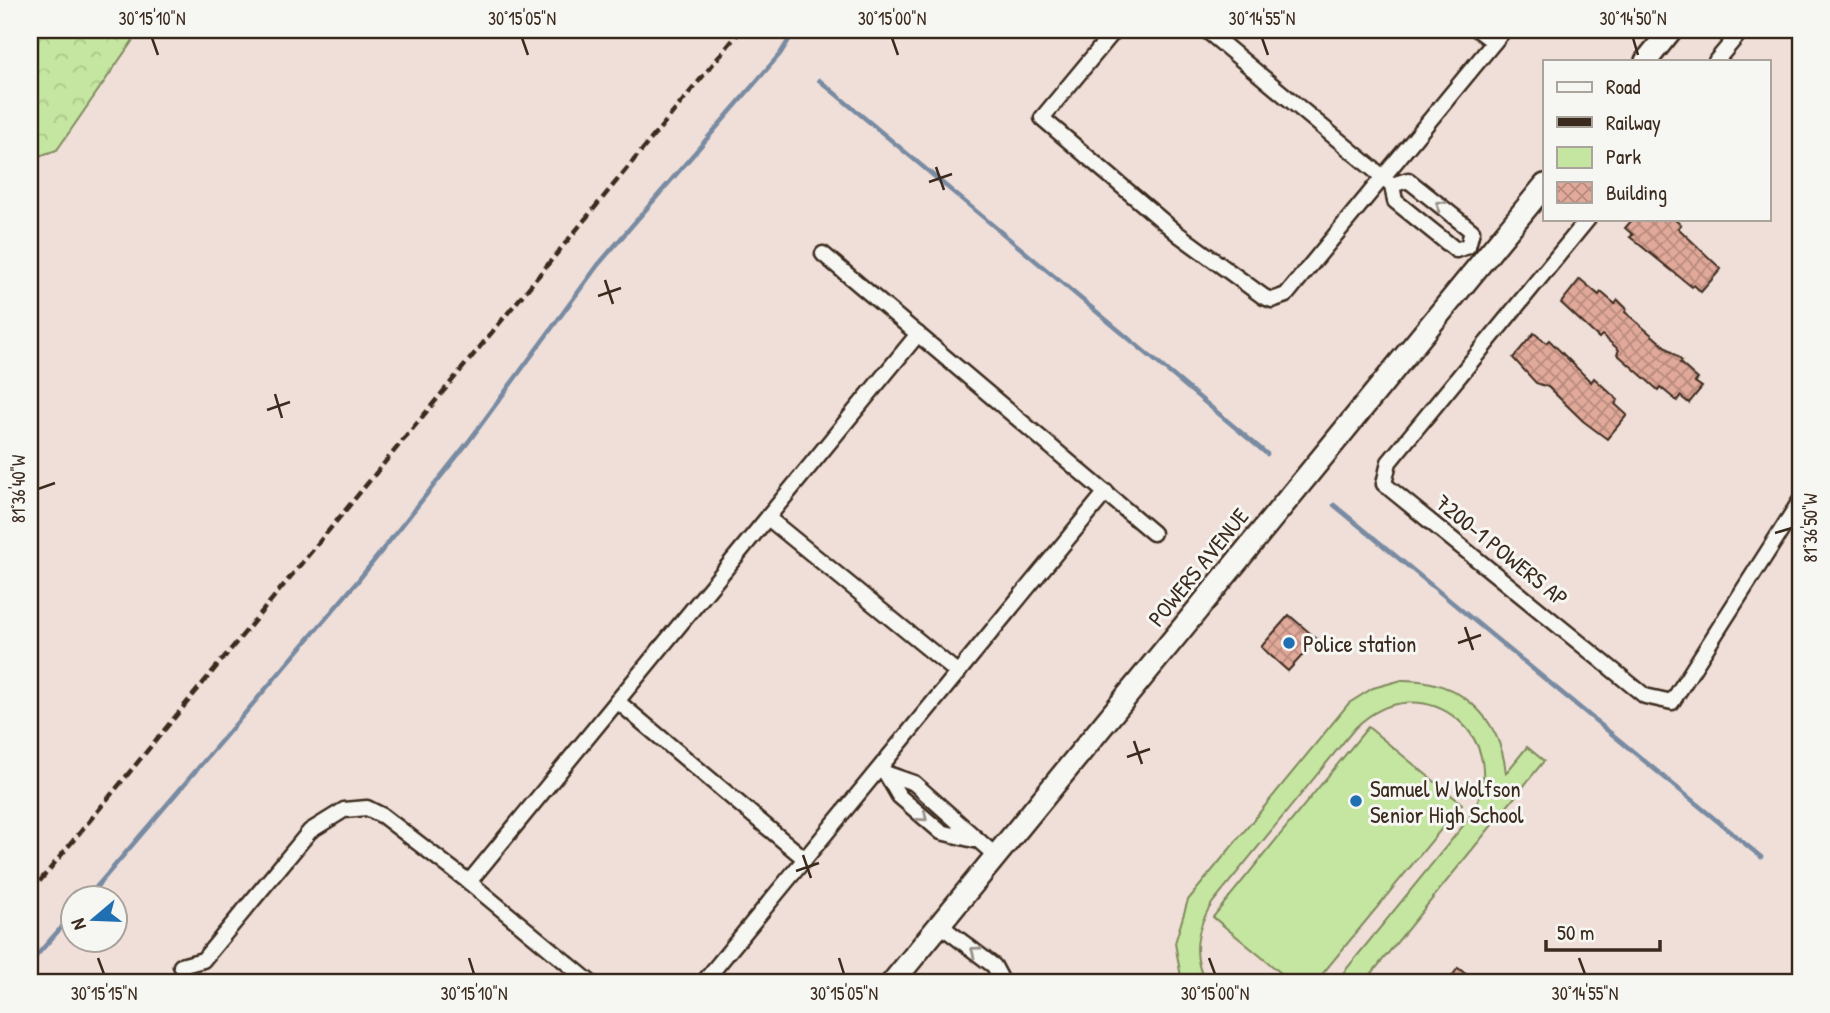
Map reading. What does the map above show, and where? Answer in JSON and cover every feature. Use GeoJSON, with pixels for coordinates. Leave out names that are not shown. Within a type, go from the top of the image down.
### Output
{"type":"FeatureCollection","features":[{"type":"Feature","properties":{"kind":"street"},"geometry":{"type":"LineString","coordinates":[[1115,30],[1042,118],[1178,234],[1264,297],[1272,300],[1286,295],[1388,181],[1504,30]]}},
{"type":"Feature","properties":{"kind":"street"},"geometry":{"type":"LineString","coordinates":[[1206,30],[1388,181],[1395,201],[1456,250],[1476,252],[1472,231],[1408,180],[1388,181]]}},
{"type":"Feature","properties":{"kind":"street"},"geometry":{"type":"LineString","coordinates":[[1478,30],[1494,42]]}},
{"type":"Feature","properties":{"kind":"street"},"geometry":{"type":"LineString","coordinates":[[1647,60],[1671,30]]}},
{"type":"Feature","properties":{"kind":"street"},"geometry":{"type":"LineString","coordinates":[[1717,60],[1742,30]]}},
{"type":"Feature","properties":{"kind":"street","name":"POWERS AVENUE"},"geometry":{"type":"LineString","coordinates":[[892,983],[1476,252],[1543,187]]}},
{"type":"Feature","properties":{"kind":"street","name":"7200-1 POWERS AP"},"geometry":{"type":"LineString","coordinates":[[1587,220],[1389,462],[1384,484],[1644,696],[1672,702],[1800,501]]}},
{"type":"Feature","properties":{"kind":"street"},"geometry":{"type":"LineString","coordinates":[[823,254],[1153,533]]}},
{"type":"Feature","properties":{"kind":"street"},"geometry":{"type":"LineString","coordinates":[[469,882],[918,334]]}},
{"type":"Feature","properties":{"kind":"street"},"geometry":{"type":"LineString","coordinates":[[703,983],[805,859],[884,771],[958,673],[1106,492]]}},
{"type":"Feature","properties":{"kind":"street"},"geometry":{"type":"LineString","coordinates":[[768,518],[958,673]]}},
{"type":"Feature","properties":{"kind":"street"},"geometry":{"type":"LineString","coordinates":[[617,701],[805,859]]}},
{"type":"Feature","properties":{"kind":"street"},"geometry":{"type":"LineString","coordinates":[[884,771],[914,783],[956,817],[974,840],[996,856]]}},
{"type":"Feature","properties":{"kind":"street"},"geometry":{"type":"LineString","coordinates":[[884,771],[899,796],[941,832],[974,840]]}},
{"type":"Feature","properties":{"kind":"street"},"geometry":{"type":"LineString","coordinates":[[181,966],[203,960],[310,831],[344,810],[367,808],[383,816],[469,882],[591,983]]}},
{"type":"Feature","properties":{"kind":"street"},"geometry":{"type":"LineString","coordinates":[[940,925],[993,966],[1003,983]]}},
{"type":"Feature","properties":{"kind":"green space"},"geometry":{"type":"Polygon","coordinates":[[[30,30],[140,30],[57,150],[30,159],[30,30]]]}},
{"type":"Feature","properties":{"kind":"green space"},"geometry":{"type":"Polygon","coordinates":[[[1402,680],[1423,681],[1441,686],[1473,705],[1495,734],[1506,773],[1527,747],[1544,761],[1364,983],[1335,983],[1467,821],[1481,792],[1482,764],[1474,739],[1457,719],[1435,707],[1409,702],[1382,709],[1355,728],[1213,902],[1199,931],[1197,952],[1206,983],[1182,983],[1175,943],[1188,900],[1349,703],[1373,688],[1402,680]]]}},
{"type":"Feature","properties":{"kind":"green space"},"geometry":{"type":"Polygon","coordinates":[[[1368,727],[1462,804],[1315,983],[1293,983],[1213,917],[1368,727]]]}},
{"type":"Feature","properties":{"kind":"building"},"geometry":{"type":"Polygon","coordinates":[[[1632,220],[1675,220],[1681,225],[1678,228],[1721,269],[1701,292],[1630,237],[1633,235],[1625,228],[1632,220]]]}},
{"type":"Feature","properties":{"kind":"building"},"geometry":{"type":"Polygon","coordinates":[[[1580,279],[1615,304],[1618,300],[1627,309],[1625,312],[1682,361],[1680,363],[1698,379],[1695,382],[1702,387],[1689,403],[1680,396],[1677,401],[1660,387],[1658,390],[1617,354],[1619,350],[1602,335],[1599,338],[1561,303],[1580,279]]]}},
{"type":"Feature","properties":{"kind":"building"},"geometry":{"type":"Polygon","coordinates":[[[1534,333],[1546,343],[1549,340],[1591,382],[1594,378],[1618,400],[1615,404],[1627,415],[1607,439],[1583,421],[1548,387],[1536,383],[1513,358],[1534,333]]]}},
{"type":"Feature","properties":{"kind":"building","name":"Police station"},"geometry":{"type":"Polygon","coordinates":[[[1289,615],[1317,639],[1288,671],[1261,647],[1289,615]]]}},
{"type":"Feature","properties":{"kind":"building"},"geometry":{"type":"Polygon","coordinates":[[[1458,968],[1478,983],[1447,983],[1458,968]]]}},
{"type":"Feature","properties":{"kind":"waterway"},"geometry":{"type":"LineString","coordinates":[[99,884],[357,582],[469,441],[598,265],[780,54],[795,30]]}},
{"type":"Feature","properties":{"kind":"waterway"},"geometry":{"type":"LineString","coordinates":[[819,80],[1267,454]]}},
{"type":"Feature","properties":{"kind":"waterway"},"geometry":{"type":"LineString","coordinates":[[1334,505],[1761,857]]}},
{"type":"Feature","properties":{"kind":"waterway"},"geometry":{"type":"LineString","coordinates":[[30,963],[60,929]]}},
{"type":"Feature","properties":{"kind":"railway"},"geometry":{"type":"LineString","coordinates":[[30,893],[741,30]]}},
{"type":"Feature","properties":{"kind":"place","name":"Police station"},"geometry":{"type":"Point","coordinates":[1289,643]}},
{"type":"Feature","properties":{"kind":"place","name":"Samuel W Wolfson Senior High School"},"geometry":{"type":"Point","coordinates":[1356,801]}}]}
